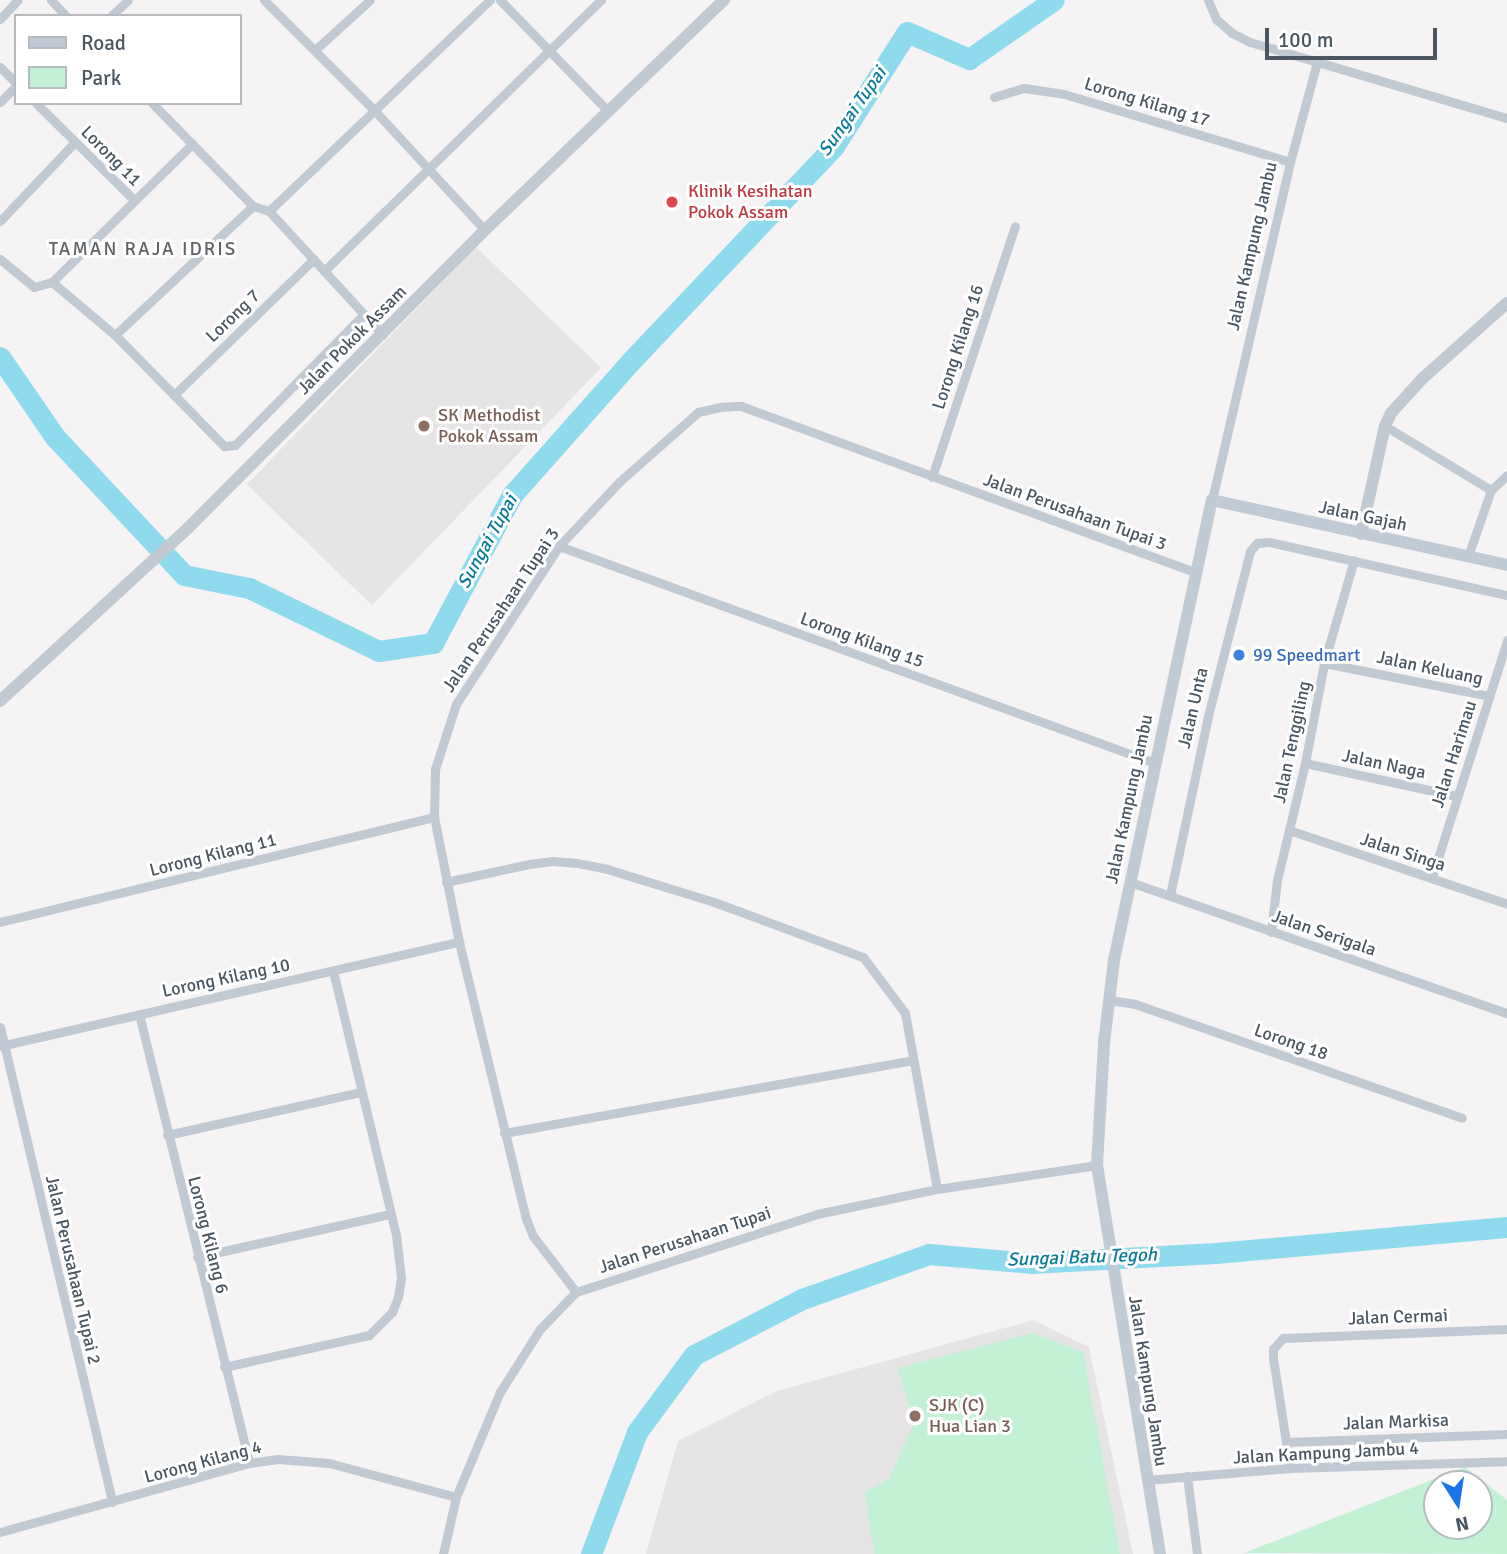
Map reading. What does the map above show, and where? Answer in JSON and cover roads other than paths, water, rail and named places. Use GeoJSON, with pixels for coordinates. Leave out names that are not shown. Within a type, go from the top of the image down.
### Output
{"type":"FeatureCollection","features":[{"type":"Feature","properties":{"kind":"main road","name":"Jalan Gajah"},"geometry":{"type":"LineString","coordinates":[[1212,500],[1507,565]]}},
{"type":"Feature","properties":{"kind":"main road","name":"Jalan Kampung Jambu"},"geometry":{"type":"LineString","coordinates":[[1160,1554],[1119,1314],[1097,1165],[1108,1000],[1130,882],[1212,500]]}},
{"type":"Feature","properties":{"kind":"street"},"geometry":{"type":"LineString","coordinates":[[0,19],[18,0]]}},
{"type":"Feature","properties":{"kind":"street"},"geometry":{"type":"LineString","coordinates":[[51,0],[64,14]]}},
{"type":"Feature","properties":{"kind":"street"},"geometry":{"type":"LineString","coordinates":[[113,14],[128,0]]}},
{"type":"Feature","properties":{"kind":"street"},"geometry":{"type":"LineString","coordinates":[[264,0],[375,111],[485,230]]}},
{"type":"Feature","properties":{"kind":"street"},"geometry":{"type":"LineString","coordinates":[[314,50],[370,0]]}},
{"type":"Feature","properties":{"kind":"street"},"geometry":{"type":"LineString","coordinates":[[269,211],[490,0]]}},
{"type":"Feature","properties":{"kind":"street"},"geometry":{"type":"LineString","coordinates":[[500,0],[608,111]]}},
{"type":"Feature","properties":{"kind":"street"},"geometry":{"type":"LineString","coordinates":[[324,271],[552,51],[601,0]]}},
{"type":"Feature","properties":{"kind":"street","name":"Jalan Pokok Assam"},"geometry":{"type":"LineString","coordinates":[[0,701],[161,551],[383,335],[485,230],[724,0]]}},
{"type":"Feature","properties":{"kind":"street"},"geometry":{"type":"LineString","coordinates":[[1208,0],[1216,19],[1232,33],[1250,43],[1507,118]]}},
{"type":"Feature","properties":{"kind":"street","name":"Jalan Kampung Jambu"},"geometry":{"type":"LineString","coordinates":[[1212,500],[1290,162],[1317,62]]}},
{"type":"Feature","properties":{"kind":"street"},"geometry":{"type":"LineString","coordinates":[[0,67],[14,82]]}},
{"type":"Feature","properties":{"kind":"street"},"geometry":{"type":"LineString","coordinates":[[0,102],[14,86]]}},
{"type":"Feature","properties":{"kind":"street","name":"Lorong Kilang 17"},"geometry":{"type":"LineString","coordinates":[[994,97],[1024,88],[1064,94],[1290,162]]}},
{"type":"Feature","properties":{"kind":"street","name":"Lorong 11"},"geometry":{"type":"LineString","coordinates":[[38,105],[134,200]]}},
{"type":"Feature","properties":{"kind":"street"},"geometry":{"type":"LineString","coordinates":[[154,105],[253,206],[269,211],[383,335]]}},
{"type":"Feature","properties":{"kind":"street"},"geometry":{"type":"LineString","coordinates":[[0,222],[75,142]]}},
{"type":"Feature","properties":{"kind":"street"},"geometry":{"type":"LineString","coordinates":[[0,259],[34,286],[52,282],[192,144]]}},
{"type":"Feature","properties":{"kind":"street"},"geometry":{"type":"LineString","coordinates":[[115,335],[253,206]]}},
{"type":"Feature","properties":{"kind":"street","name":"Lorong Kilang 16"},"geometry":{"type":"LineString","coordinates":[[932,477],[1015,226]]}},
{"type":"Feature","properties":{"kind":"street","name":"Lorong 7"},"geometry":{"type":"LineString","coordinates":[[174,395],[314,259]]}},
{"type":"Feature","properties":{"kind":"street"},"geometry":{"type":"LineString","coordinates":[[52,282],[115,335],[221,445],[235,445],[364,314]]}},
{"type":"Feature","properties":{"kind":"street"},"geometry":{"type":"LineString","coordinates":[[1361,534],[1385,426],[1391,414],[1423,379],[1507,303]]}},
{"type":"Feature","properties":{"kind":"street","name":"Jalan Perusahaan Tupai 3"},"geometry":{"type":"LineString","coordinates":[[576,1292],[533,1236],[504,1133],[459,942],[434,817],[435,769],[456,704],[559,546],[619,482],[698,412],[741,406],[1195,572]]}},
{"type":"Feature","properties":{"kind":"street"},"geometry":{"type":"LineString","coordinates":[[1385,426],[1491,490]]}},
{"type":"Feature","properties":{"kind":"street"},"geometry":{"type":"LineString","coordinates":[[1468,556],[1491,490],[1507,475]]}},
{"type":"Feature","properties":{"kind":"street","name":"Jalan Unta"},"geometry":{"type":"LineString","coordinates":[[1170,895],[1208,716],[1250,551],[1257,543],[1269,542],[1354,560]]}},
{"type":"Feature","properties":{"kind":"street","name":"Lorong Kilang 15"},"geometry":{"type":"LineString","coordinates":[[559,546],[1155,762]]}},
{"type":"Feature","properties":{"kind":"street"},"geometry":{"type":"LineString","coordinates":[[1354,560],[1507,595]]}},
{"type":"Feature","properties":{"kind":"street","name":"Jalan Tenggiling"},"geometry":{"type":"LineString","coordinates":[[1271,932],[1277,880],[1305,763],[1324,663],[1354,560]]}},
{"type":"Feature","properties":{"kind":"street","name":"Jalan Harimau"},"geometry":{"type":"LineString","coordinates":[[1432,877],[1507,640]]}},
{"type":"Feature","properties":{"kind":"street","name":"Jalan Keluang"},"geometry":{"type":"LineString","coordinates":[[1324,663],[1489,696]]}},
{"type":"Feature","properties":{"kind":"street","name":"Jalan Naga"},"geometry":{"type":"LineString","coordinates":[[1305,763],[1456,796]]}},
{"type":"Feature","properties":{"kind":"street","name":"Lorong Kilang 11"},"geometry":{"type":"LineString","coordinates":[[0,922],[434,817]]}},
{"type":"Feature","properties":{"kind":"street","name":"Jalan Singa"},"geometry":{"type":"LineString","coordinates":[[1289,830],[1507,904]]}},
{"type":"Feature","properties":{"kind":"street"},"geometry":{"type":"LineString","coordinates":[[446,882],[529,864],[553,861],[577,863],[607,869],[714,902],[856,954],[869,962],[905,1013],[937,1189]]}},
{"type":"Feature","properties":{"kind":"street","name":"Jalan Serigala"},"geometry":{"type":"LineString","coordinates":[[1130,882],[1507,1013]]}},
{"type":"Feature","properties":{"kind":"street","name":"Lorong Kilang 10"},"geometry":{"type":"LineString","coordinates":[[2,1046],[459,942]]}},
{"type":"Feature","properties":{"kind":"street"},"geometry":{"type":"LineString","coordinates":[[224,1367],[369,1335],[382,1325],[392,1312],[401,1278],[390,1214],[333,971]]}},
{"type":"Feature","properties":{"kind":"street","name":"Lorong 18"},"geometry":{"type":"LineString","coordinates":[[1108,1000],[1135,1004],[1462,1118]]}},
{"type":"Feature","properties":{"kind":"street","name":"Lorong Kilang 6"},"geometry":{"type":"LineString","coordinates":[[139,1014],[249,1463]]}},
{"type":"Feature","properties":{"kind":"street","name":"Jalan Perusahaan Tupai 2"},"geometry":{"type":"LineString","coordinates":[[0,1027],[2,1046],[112,1502]]}},
{"type":"Feature","properties":{"kind":"street"},"geometry":{"type":"LineString","coordinates":[[504,1133],[912,1060]]}},
{"type":"Feature","properties":{"kind":"street"},"geometry":{"type":"LineString","coordinates":[[167,1135],[362,1092]]}},
{"type":"Feature","properties":{"kind":"street","name":"Jalan Perusahaan Tupai"},"geometry":{"type":"LineString","coordinates":[[443,1554],[456,1497],[500,1392],[540,1329],[576,1292],[817,1214],[937,1189],[1097,1165]]}},
{"type":"Feature","properties":{"kind":"street"},"geometry":{"type":"LineString","coordinates":[[197,1258],[390,1214]]}},
{"type":"Feature","properties":{"kind":"street","name":"Jalan Cermai"},"geometry":{"type":"LineString","coordinates":[[1287,1442],[1273,1357],[1278,1342],[1291,1335],[1507,1329]]}},
{"type":"Feature","properties":{"kind":"street","name":"Jalan Markisa"},"geometry":{"type":"LineString","coordinates":[[1287,1442],[1507,1434]]}},
{"type":"Feature","properties":{"kind":"street"},"geometry":{"type":"LineString","coordinates":[[1287,1442],[1290,1468]]}},
{"type":"Feature","properties":{"kind":"street","name":"Lorong Kilang 4"},"geometry":{"type":"LineString","coordinates":[[0,1532],[249,1463],[303,1458],[456,1497]]}},
{"type":"Feature","properties":{"kind":"street","name":"Jalan Kampung Jambu 4"},"geometry":{"type":"LineString","coordinates":[[1147,1480],[1290,1468],[1507,1461]]}},
{"type":"Feature","properties":{"kind":"street"},"geometry":{"type":"LineString","coordinates":[[1187,1476],[1197,1554]]}},
{"type":"Feature","properties":{"kind":"waterway","name":"Sungai Tupai"},"geometry":{"type":"LineString","coordinates":[[0,357],[55,437],[184,575],[249,588],[379,651],[433,643],[512,495],[631,361],[834,146],[907,32],[969,59],[1054,0]]}},
{"type":"Feature","properties":{"kind":"waterway","name":"Sungai Batu Tegoh"},"geometry":{"type":"LineString","coordinates":[[591,1554],[637,1432],[694,1355],[802,1299],[929,1254],[1031,1263],[1216,1253],[1507,1227]]}},
{"type":"Feature","properties":{"kind":"place","name":"Klinik Kesihatan Pokok Assam"},"geometry":{"type":"Point","coordinates":[672,202]}},
{"type":"Feature","properties":{"kind":"place","name":"SK Methodist Pokok Assam"},"geometry":{"type":"Point","coordinates":[424,426]}},
{"type":"Feature","properties":{"kind":"place","name":"99 Speedmart"},"geometry":{"type":"Point","coordinates":[1239,655]}},
{"type":"Feature","properties":{"kind":"place","name":"SJK (C) Hua Lian 3"},"geometry":{"type":"Point","coordinates":[915,1416]}},
{"type":"Feature","properties":{"kind":"district","name":"TAMAN RAJA IDRIS"},"geometry":{"type":"Point","coordinates":[143,250]}}]}
